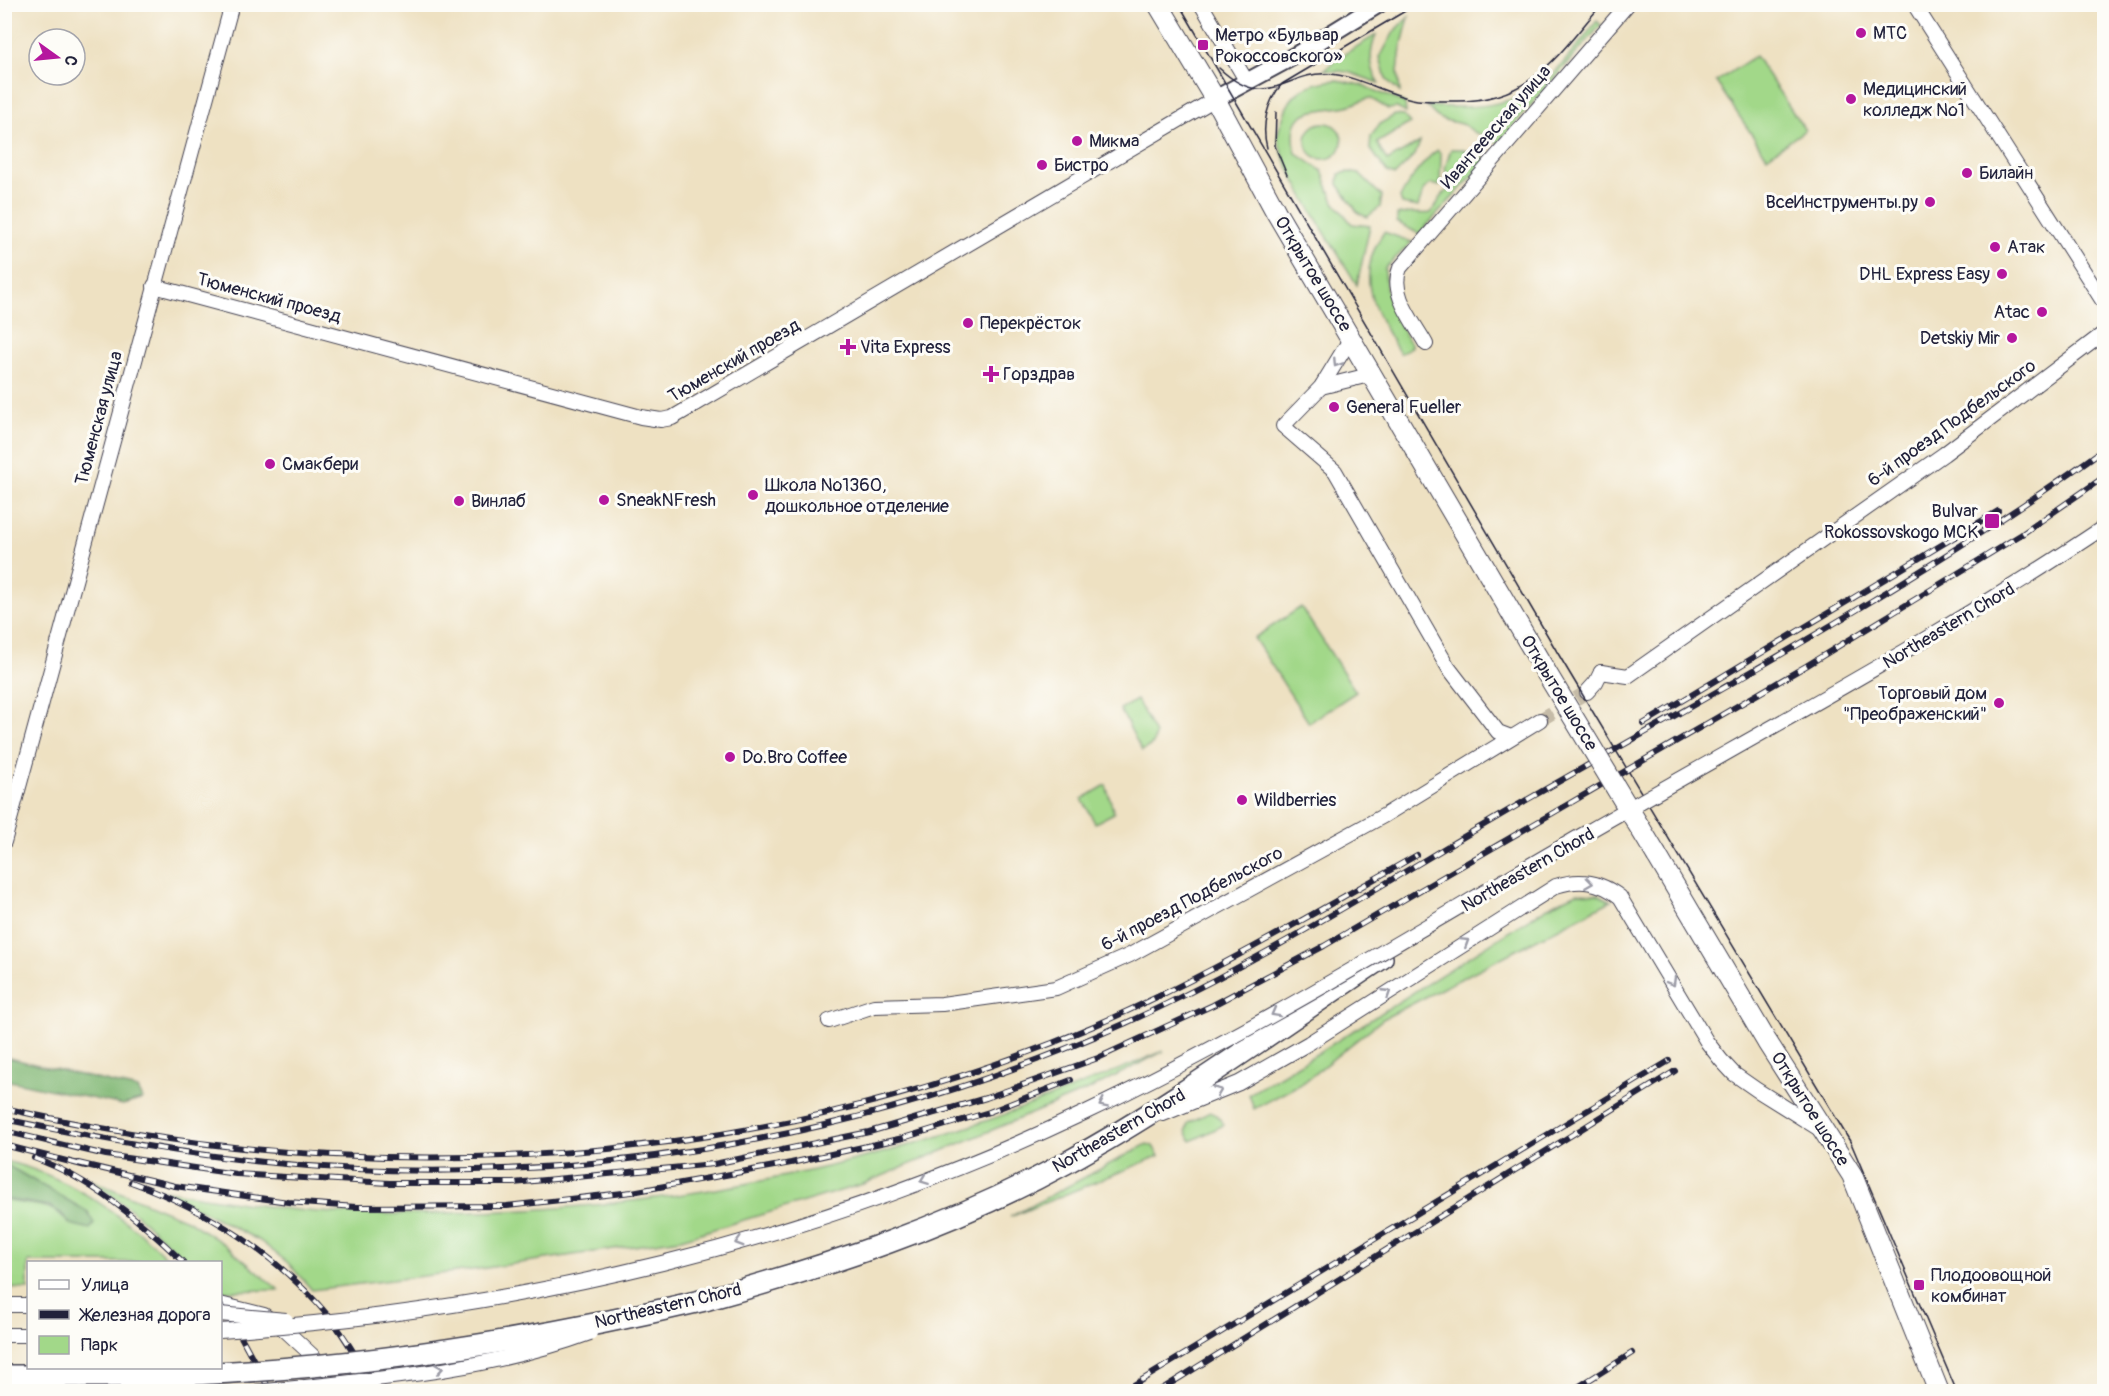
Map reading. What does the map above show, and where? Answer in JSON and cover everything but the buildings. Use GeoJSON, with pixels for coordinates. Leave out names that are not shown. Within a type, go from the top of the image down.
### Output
{"type":"FeatureCollection","features":[{"type":"Feature","properties":{"kind":"main road","name":"Открытое шоссе"},"geometry":{"type":"LineString","coordinates":[[1158,4],[1215,99],[1276,212],[1546,672],[1755,1022],[1852,1175],[1939,1392]]}},
{"type":"Feature","properties":{"kind":"main road","name":"Northeastern Chord"},"geometry":{"type":"LineString","coordinates":[[4,1376],[103,1377],[276,1369],[439,1350],[632,1317],[705,1300],[831,1263],[907,1235],[1017,1187],[1125,1130],[1200,1084],[1275,1029],[1414,936],[1791,720],[2034,575],[2104,528]]}},
{"type":"Feature","properties":{"kind":"street","name":"Тюменская улица"},"geometry":{"type":"LineString","coordinates":[[4,842],[153,286],[232,4]]}},
{"type":"Feature","properties":{"kind":"street"},"geometry":{"type":"LineString","coordinates":[[1201,4],[1247,81]]}},
{"type":"Feature","properties":{"kind":"street"},"geometry":{"type":"LineString","coordinates":[[1215,99],[1298,54],[1379,4]]}},
{"type":"Feature","properties":{"kind":"street","name":"Ивантеевская улица"},"geometry":{"type":"LineString","coordinates":[[1426,344],[1396,290],[1397,276],[1422,242],[1628,4]]}},
{"type":"Feature","properties":{"kind":"street"},"geometry":{"type":"LineString","coordinates":[[1914,4],[2104,303]]}},
{"type":"Feature","properties":{"kind":"street","name":"Тюменский проезд"},"geometry":{"type":"LineString","coordinates":[[153,286],[630,414],[661,420],[672,418],[1215,99]]}},
{"type":"Feature","properties":{"kind":"street","name":"6-й проезд Подбельского"},"geometry":{"type":"LineString","coordinates":[[1587,692],[1596,682],[1600,665],[1628,676],[1944,454],[2104,333]]}},
{"type":"Feature","properties":{"kind":"street"},"geometry":{"type":"LineString","coordinates":[[1351,338],[1321,387],[1283,426],[1335,471],[1448,667],[1498,732],[1511,737]]}},
{"type":"Feature","properties":{"kind":"street"},"geometry":{"type":"LineString","coordinates":[[1321,387],[1373,374]]}},
{"type":"Feature","properties":{"kind":"street","name":"Northeastern Chord"},"geometry":{"type":"LineString","coordinates":[[222,1331],[318,1324],[440,1308],[545,1290],[699,1254],[806,1222],[987,1156],[1182,1065],[1312,993],[1582,835],[1814,704],[2104,528]]}},
{"type":"Feature","properties":{"kind":"street","name":"6-й проезд Подбельского"},"geometry":{"type":"LineString","coordinates":[[829,1020],[874,1006],[942,1004],[1056,988],[1130,955],[1385,815],[1540,720]]}},
{"type":"Feature","properties":{"kind":"street"},"geometry":{"type":"LineString","coordinates":[[1125,1130],[1239,1083],[1309,1043],[1556,886],[1571,881],[1583,881],[1597,883],[1620,897],[1707,1042],[1734,1074],[1780,1106],[1825,1132]]}},
{"type":"Feature","properties":{"kind":"street"},"geometry":{"type":"LineString","coordinates":[[5,1302],[27,1303]]}},
{"type":"Feature","properties":{"kind":"street"},"geometry":{"type":"LineString","coordinates":[[222,1304],[264,1315],[286,1331],[314,1357],[322,1392]]}},
{"type":"Feature","properties":{"kind":"street"},"geometry":{"type":"LineString","coordinates":[[222,1314],[318,1324]]}},
{"type":"Feature","properties":{"kind":"street"},"geometry":{"type":"LineString","coordinates":[[256,1392],[393,1377],[468,1365],[567,1341],[632,1317]]}},
{"type":"Feature","properties":{"kind":"street"},"geometry":{"type":"LineString","coordinates":[[4,1335],[27,1335]]}},
{"type":"Feature","properties":{"kind":"green space"},"geometry":{"type":"Polygon","coordinates":[[[1409,17],[1398,72],[1400,92],[1386,79],[1380,57],[1394,32],[1409,17]]]}},
{"type":"Feature","properties":{"kind":"green space"},"geometry":{"type":"Polygon","coordinates":[[[1597,21],[1601,25],[1498,143],[1464,125],[1440,119],[1427,106],[1459,107],[1491,104],[1507,101],[1536,88],[1556,71],[1597,21]]]}},
{"type":"Feature","properties":{"kind":"green space"},"geometry":{"type":"Polygon","coordinates":[[[1376,35],[1371,59],[1373,71],[1379,83],[1348,72],[1324,70],[1341,56],[1376,35]]]}},
{"type":"Feature","properties":{"kind":"green space"},"geometry":{"type":"Polygon","coordinates":[[[1755,56],[1805,130],[1767,157],[1716,82],[1755,56]]]}},
{"type":"Feature","properties":{"kind":"green space"},"geometry":{"type":"Polygon","coordinates":[[[1337,80],[1361,85],[1405,103],[1406,113],[1397,108],[1388,109],[1370,98],[1347,106],[1313,111],[1299,119],[1295,126],[1296,153],[1322,171],[1334,202],[1352,224],[1370,226],[1357,285],[1299,188],[1281,150],[1278,136],[1286,108],[1296,94],[1318,83],[1337,80]]]}},
{"type":"Feature","properties":{"kind":"green space"},"geometry":{"type":"Polygon","coordinates":[[[1395,115],[1404,116],[1410,123],[1377,143],[1387,161],[1420,142],[1415,155],[1395,175],[1387,172],[1370,148],[1371,136],[1381,123],[1395,115]]]}},
{"type":"Feature","properties":{"kind":"green space"},"geometry":{"type":"Polygon","coordinates":[[[1324,123],[1337,128],[1342,141],[1337,154],[1324,159],[1311,154],[1306,141],[1311,128],[1324,123]]]}},
{"type":"Feature","properties":{"kind":"green space"},"geometry":{"type":"Polygon","coordinates":[[[1451,149],[1461,149],[1488,159],[1419,234],[1397,222],[1397,215],[1431,213],[1444,193],[1449,190],[1445,168],[1451,149]]]}},
{"type":"Feature","properties":{"kind":"green space"},"geometry":{"type":"Polygon","coordinates":[[[1438,150],[1441,155],[1440,186],[1431,184],[1424,189],[1418,207],[1402,204],[1400,198],[1407,186],[1423,164],[1438,150]]]}},
{"type":"Feature","properties":{"kind":"green space"},"geometry":{"type":"Polygon","coordinates":[[[1347,172],[1359,174],[1382,196],[1380,207],[1367,217],[1358,213],[1338,184],[1339,174],[1347,172]]]}},
{"type":"Feature","properties":{"kind":"green space"},"geometry":{"type":"Polygon","coordinates":[[[1384,232],[1412,242],[1385,268],[1389,301],[1412,346],[1400,354],[1376,310],[1369,280],[1370,265],[1375,249],[1384,232]]]}},
{"type":"Feature","properties":{"kind":"green space"},"geometry":{"type":"Polygon","coordinates":[[[1301,607],[1356,692],[1309,723],[1254,638],[1301,607]]]}},
{"type":"Feature","properties":{"kind":"green space"},"geometry":{"type":"Polygon","coordinates":[[[1137,700],[1155,734],[1153,744],[1142,751],[1120,709],[1137,700]]]}},
{"type":"Feature","properties":{"kind":"green space"},"geometry":{"type":"Polygon","coordinates":[[[1106,785],[1114,813],[1095,823],[1082,799],[1106,785]]]}},
{"type":"Feature","properties":{"kind":"green space"},"geometry":{"type":"Polygon","coordinates":[[[1577,893],[1597,894],[1611,901],[1383,1019],[1304,1082],[1254,1109],[1249,1094],[1315,1055],[1546,908],[1577,893]]]}},
{"type":"Feature","properties":{"kind":"green space"},"geometry":{"type":"Polygon","coordinates":[[[1164,1051],[1088,1090],[863,1184],[681,1239],[479,1269],[312,1290],[288,1263],[260,1241],[162,1190],[287,1209],[359,1214],[517,1211],[654,1198],[788,1175],[921,1142],[1031,1105],[1164,1051]]]}},
{"type":"Feature","properties":{"kind":"green space"},"geometry":{"type":"Polygon","coordinates":[[[5,1057],[138,1089],[143,1099],[123,1105],[5,1080],[5,1057]]]}},
{"type":"Feature","properties":{"kind":"green space"},"geometry":{"type":"Polygon","coordinates":[[[1210,1112],[1217,1115],[1224,1125],[1191,1141],[1186,1131],[1188,1123],[1210,1112]]]}},
{"type":"Feature","properties":{"kind":"green space"},"geometry":{"type":"Polygon","coordinates":[[[1147,1144],[1153,1146],[1159,1156],[1010,1217],[1147,1144]]]}},
{"type":"Feature","properties":{"kind":"green space"},"geometry":{"type":"Polygon","coordinates":[[[5,1161],[28,1168],[73,1187],[135,1229],[170,1261],[27,1261],[27,1289],[5,1288],[5,1199],[47,1207],[70,1224],[88,1212],[5,1164],[5,1161]]]}},
{"type":"Feature","properties":{"kind":"green space"},"geometry":{"type":"Polygon","coordinates":[[[5,1164],[88,1212],[94,1224],[90,1229],[70,1224],[61,1213],[49,1206],[5,1199],[5,1164]]]}},
{"type":"Feature","properties":{"kind":"green space"},"geometry":{"type":"Polygon","coordinates":[[[88,1179],[189,1221],[224,1244],[279,1290],[222,1291],[222,1261],[187,1261],[128,1207],[88,1179]]]}},
{"type":"Feature","properties":{"kind":"tunnel"},"geometry":{"type":"LineString","coordinates":[[1540,720],[1587,692]]}},
{"type":"Feature","properties":{"kind":"tram line"},"geometry":{"type":"LineString","coordinates":[[1179,4],[1563,662],[1851,1143],[1957,1392]]}},
{"type":"Feature","properties":{"kind":"tram line"},"geometry":{"type":"LineString","coordinates":[[1267,148],[1265,140],[1267,114],[1272,98],[1282,84],[1417,4]]}},
{"type":"Feature","properties":{"kind":"tram line"},"geometry":{"type":"LineString","coordinates":[[1219,68],[1236,81],[1251,88],[1276,87],[1314,74],[1329,74],[1340,75],[1417,100],[1480,100],[1522,85],[1539,73],[1555,59],[1602,4]]}},
{"type":"Feature","properties":{"kind":"tram line"},"geometry":{"type":"LineString","coordinates":[[1276,112],[1275,146],[1287,175]]}},
{"type":"Feature","properties":{"kind":"railway"},"geometry":{"type":"LineString","coordinates":[[4,1119],[134,1144],[264,1162],[374,1170],[484,1170],[595,1163],[704,1149],[813,1128],[920,1100],[1024,1065],[1126,1023],[1283,943],[1825,629],[1967,542],[2104,449]]}},
{"type":"Feature","properties":{"kind":"railway"},"geometry":{"type":"LineString","coordinates":[[4,1131],[106,1155],[236,1174],[389,1183],[513,1183],[714,1164],[869,1132],[986,1098],[1098,1058],[1213,1005],[1324,946],[1806,666],[2022,534],[2104,477]]}},
{"type":"Feature","properties":{"kind":"railway"},"geometry":{"type":"LineString","coordinates":[[1643,724],[1998,511]]}},
{"type":"Feature","properties":{"kind":"railway"},"geometry":{"type":"LineString","coordinates":[[4,1108],[141,1135],[279,1151],[418,1157],[557,1153],[695,1138],[832,1112],[966,1074],[1096,1025],[1219,966],[1417,855]]}},
{"type":"Feature","properties":{"kind":"railway"},"geometry":{"type":"LineString","coordinates":[[1122,1392],[1669,1061]]}},
{"type":"Feature","properties":{"kind":"railway"},"geometry":{"type":"LineString","coordinates":[[1157,1392],[1675,1071]]}},
{"type":"Feature","properties":{"kind":"railway"},"geometry":{"type":"LineString","coordinates":[[78,1163],[175,1186],[288,1202],[356,1207],[507,1206],[632,1192],[791,1163],[903,1138],[989,1112],[1071,1080]]}},
{"type":"Feature","properties":{"kind":"railway"},"geometry":{"type":"LineString","coordinates":[[4,1145],[86,1166]]}},
{"type":"Feature","properties":{"kind":"railway"},"geometry":{"type":"LineString","coordinates":[[34,1158],[75,1177],[114,1202],[182,1261]]}},
{"type":"Feature","properties":{"kind":"railway"},"geometry":{"type":"LineString","coordinates":[[131,1182],[214,1220],[240,1236],[288,1274],[337,1326],[377,1392]]}},
{"type":"Feature","properties":{"kind":"railway"},"geometry":{"type":"LineString","coordinates":[[222,1308],[233,1322],[271,1392]]}},
{"type":"Feature","properties":{"kind":"railway"},"geometry":{"type":"LineString","coordinates":[[1570,1392],[1632,1353]]}},
{"type":"Feature","properties":{"kind":"place","name":"МТС"},"geometry":{"type":"Point","coordinates":[1861,33]}},
{"type":"Feature","properties":{"kind":"place","name":"Метро «Бульвар Рокоссовского»"},"geometry":{"type":"Point","coordinates":[1203,45]}},
{"type":"Feature","properties":{"kind":"place","name":"Медицинский колледж №1"},"geometry":{"type":"Point","coordinates":[1851,99]}},
{"type":"Feature","properties":{"kind":"place","name":"Микма"},"geometry":{"type":"Point","coordinates":[1077,141]}},
{"type":"Feature","properties":{"kind":"place","name":"Бистро"},"geometry":{"type":"Point","coordinates":[1042,165]}},
{"type":"Feature","properties":{"kind":"place","name":"Билайн"},"geometry":{"type":"Point","coordinates":[1967,173]}},
{"type":"Feature","properties":{"kind":"place","name":"ВсеИнструменты.ру"},"geometry":{"type":"Point","coordinates":[1930,202]}},
{"type":"Feature","properties":{"kind":"place","name":"Атак"},"geometry":{"type":"Point","coordinates":[1995,247]}},
{"type":"Feature","properties":{"kind":"place","name":"DHL Express Easy"},"geometry":{"type":"Point","coordinates":[2002,274]}},
{"type":"Feature","properties":{"kind":"place","name":"Atac"},"geometry":{"type":"Point","coordinates":[2042,312]}},
{"type":"Feature","properties":{"kind":"place","name":"Перекрёсток"},"geometry":{"type":"Point","coordinates":[968,323]}},
{"type":"Feature","properties":{"kind":"place","name":"Detskiy Mir"},"geometry":{"type":"Point","coordinates":[2012,338]}},
{"type":"Feature","properties":{"kind":"place","name":"Vita Express"},"geometry":{"type":"Point","coordinates":[848,347]}},
{"type":"Feature","properties":{"kind":"place","name":"Горздрав"},"geometry":{"type":"Point","coordinates":[991,374]}},
{"type":"Feature","properties":{"kind":"place","name":"General Fueller"},"geometry":{"type":"Point","coordinates":[1334,407]}},
{"type":"Feature","properties":{"kind":"place","name":"Смакбери"},"geometry":{"type":"Point","coordinates":[270,464]}},
{"type":"Feature","properties":{"kind":"place","name":"Школа №1360, дошкольное отделение"},"geometry":{"type":"Point","coordinates":[753,495]}},
{"type":"Feature","properties":{"kind":"place","name":"SneakNFresh"},"geometry":{"type":"Point","coordinates":[604,500]}},
{"type":"Feature","properties":{"kind":"place","name":"Винлаб"},"geometry":{"type":"Point","coordinates":[459,501]}},
{"type":"Feature","properties":{"kind":"place","name":"Bulvar Rokossovskogo MCK"},"geometry":{"type":"Point","coordinates":[1992,521]}},
{"type":"Feature","properties":{"kind":"place","name":"Торговый дом \"Преображенский\""},"geometry":{"type":"Point","coordinates":[1999,703]}},
{"type":"Feature","properties":{"kind":"place","name":"Do.Bro Coffee"},"geometry":{"type":"Point","coordinates":[730,757]}},
{"type":"Feature","properties":{"kind":"place","name":"Wildberries"},"geometry":{"type":"Point","coordinates":[1242,800]}},
{"type":"Feature","properties":{"kind":"place","name":"Плодоовощной комбинат"},"geometry":{"type":"Point","coordinates":[1919,1285]}}]}
